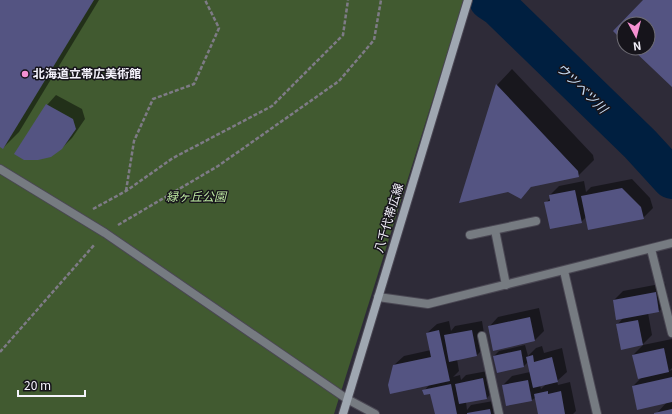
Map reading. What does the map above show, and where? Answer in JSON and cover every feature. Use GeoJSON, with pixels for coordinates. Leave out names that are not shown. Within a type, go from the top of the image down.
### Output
{"type":"FeatureCollection","features":[{"type":"Feature","properties":{"kind":"main road","name":"八千代帯広線"},"geometry":{"type":"LineString","coordinates":[[343,414],[468,0]]}},
{"type":"Feature","properties":{"kind":"street"},"geometry":{"type":"LineString","coordinates":[[0,169],[105,233],[347,399],[375,414]]}},
{"type":"Feature","properties":{"kind":"street"},"geometry":{"type":"LineString","coordinates":[[470,235],[536,221]]}},
{"type":"Feature","properties":{"kind":"street"},"geometry":{"type":"LineString","coordinates":[[494,230],[506,285]]}},
{"type":"Feature","properties":{"kind":"street"},"geometry":{"type":"LineString","coordinates":[[378,297],[428,304],[672,243]]}},
{"type":"Feature","properties":{"kind":"street"},"geometry":{"type":"LineString","coordinates":[[651,249],[672,334]]}},
{"type":"Feature","properties":{"kind":"street"},"geometry":{"type":"LineString","coordinates":[[564,271],[596,414]]}},
{"type":"Feature","properties":{"kind":"street"},"geometry":{"type":"LineString","coordinates":[[482,336],[499,414]]}},
{"type":"Feature","properties":{"kind":"path"},"geometry":{"type":"LineString","coordinates":[[126,191],[134,140],[153,99],[194,84],[219,28],[205,0]]}},
{"type":"Feature","properties":{"kind":"path"},"geometry":{"type":"LineString","coordinates":[[79,217],[126,191],[173,158],[272,106],[343,35],[348,0]]}},
{"type":"Feature","properties":{"kind":"path"},"geometry":{"type":"LineString","coordinates":[[0,352],[105,233],[218,166],[339,81],[374,40],[381,0]]}},
{"type":"Feature","properties":{"kind":"green space","name":"緑ヶ丘公園"},"geometry":{"type":"Polygon","coordinates":[[[0,0],[464,0],[334,414],[0,414],[0,0]]]}},
{"type":"Feature","properties":{"kind":"building","name":"北海道立帯広美術館"},"geometry":{"type":"Polygon","coordinates":[[[0,0],[94,0],[3,149],[0,147],[0,0]]]}},
{"type":"Feature","properties":{"kind":"building"},"geometry":{"type":"Polygon","coordinates":[[[643,0],[672,0],[672,87],[639,56],[656,56],[656,16],[628,16],[643,0]]]}},
{"type":"Feature","properties":{"kind":"building"},"geometry":{"type":"Polygon","coordinates":[[[496,84],[578,171],[579,177],[531,187],[521,199],[508,192],[459,203],[496,84]]]}},
{"type":"Feature","properties":{"kind":"building"},"geometry":{"type":"Polygon","coordinates":[[[46,104],[73,119],[76,129],[62,149],[51,157],[38,160],[24,160],[14,154],[46,104]]]}},
{"type":"Feature","properties":{"kind":"building"},"geometry":{"type":"Polygon","coordinates":[[[622,188],[641,207],[644,219],[588,230],[581,196],[622,188]]]}},
{"type":"Feature","properties":{"kind":"building"},"geometry":{"type":"Polygon","coordinates":[[[575,190],[582,223],[550,229],[544,202],[550,201],[549,195],[575,190]]]}},
{"type":"Feature","properties":{"kind":"building"},"geometry":{"type":"Polygon","coordinates":[[[656,292],[659,312],[616,320],[613,300],[656,292]]]}},
{"type":"Feature","properties":{"kind":"building"},"geometry":{"type":"Polygon","coordinates":[[[530,317],[535,341],[493,351],[488,326],[530,317]]]}},
{"type":"Feature","properties":{"kind":"building"},"geometry":{"type":"Polygon","coordinates":[[[638,320],[643,345],[621,350],[616,324],[638,320]]]}},
{"type":"Feature","properties":{"kind":"building"},"geometry":{"type":"Polygon","coordinates":[[[439,330],[450,381],[390,394],[388,385],[393,365],[431,357],[426,333],[439,330]]]}},
{"type":"Feature","properties":{"kind":"building"},"geometry":{"type":"Polygon","coordinates":[[[472,330],[477,356],[449,362],[444,335],[472,330]]]}},
{"type":"Feature","properties":{"kind":"building"},"geometry":{"type":"Polygon","coordinates":[[[664,348],[669,372],[638,379],[632,355],[664,348]]]}},
{"type":"Feature","properties":{"kind":"building"},"geometry":{"type":"Polygon","coordinates":[[[521,350],[524,367],[497,373],[493,356],[521,350]]]}},
{"type":"Feature","properties":{"kind":"building"},"geometry":{"type":"Polygon","coordinates":[[[533,355],[534,362],[552,357],[558,382],[533,388],[526,357],[533,355]]]}},
{"type":"Feature","properties":{"kind":"building"},"geometry":{"type":"Polygon","coordinates":[[[672,377],[672,402],[637,410],[632,386],[672,377]]]}},
{"type":"Feature","properties":{"kind":"building"},"geometry":{"type":"Polygon","coordinates":[[[483,378],[487,399],[459,404],[455,384],[483,378]]]}},
{"type":"Feature","properties":{"kind":"building"},"geometry":{"type":"Polygon","coordinates":[[[528,380],[532,401],[506,406],[502,385],[528,380]]]}},
{"type":"Feature","properties":{"kind":"building"},"geometry":{"type":"Polygon","coordinates":[[[451,384],[457,414],[435,414],[430,394],[424,395],[422,390],[451,384]]]}},
{"type":"Feature","properties":{"kind":"building"},"geometry":{"type":"Polygon","coordinates":[[[548,391],[548,394],[561,391],[565,414],[538,414],[534,394],[548,391]]]}},
{"type":"Feature","properties":{"kind":"building"},"geometry":{"type":"Polygon","coordinates":[[[490,409],[491,414],[467,414],[467,413],[490,409]]]}},
{"type":"Feature","properties":{"kind":"building"},"geometry":{"type":"Polygon","coordinates":[[[672,409],[672,414],[654,414],[654,413],[672,409]]]}},
{"type":"Feature","properties":{"kind":"waterway","name":"ウツベツ川"},"geometry":{"type":"LineString","coordinates":[[489,0],[498,6],[640,144],[672,179]]}},
{"type":"Feature","properties":{"kind":"place","name":"北海道立帯広美術館"},"geometry":{"type":"Point","coordinates":[25,74]}}]}
